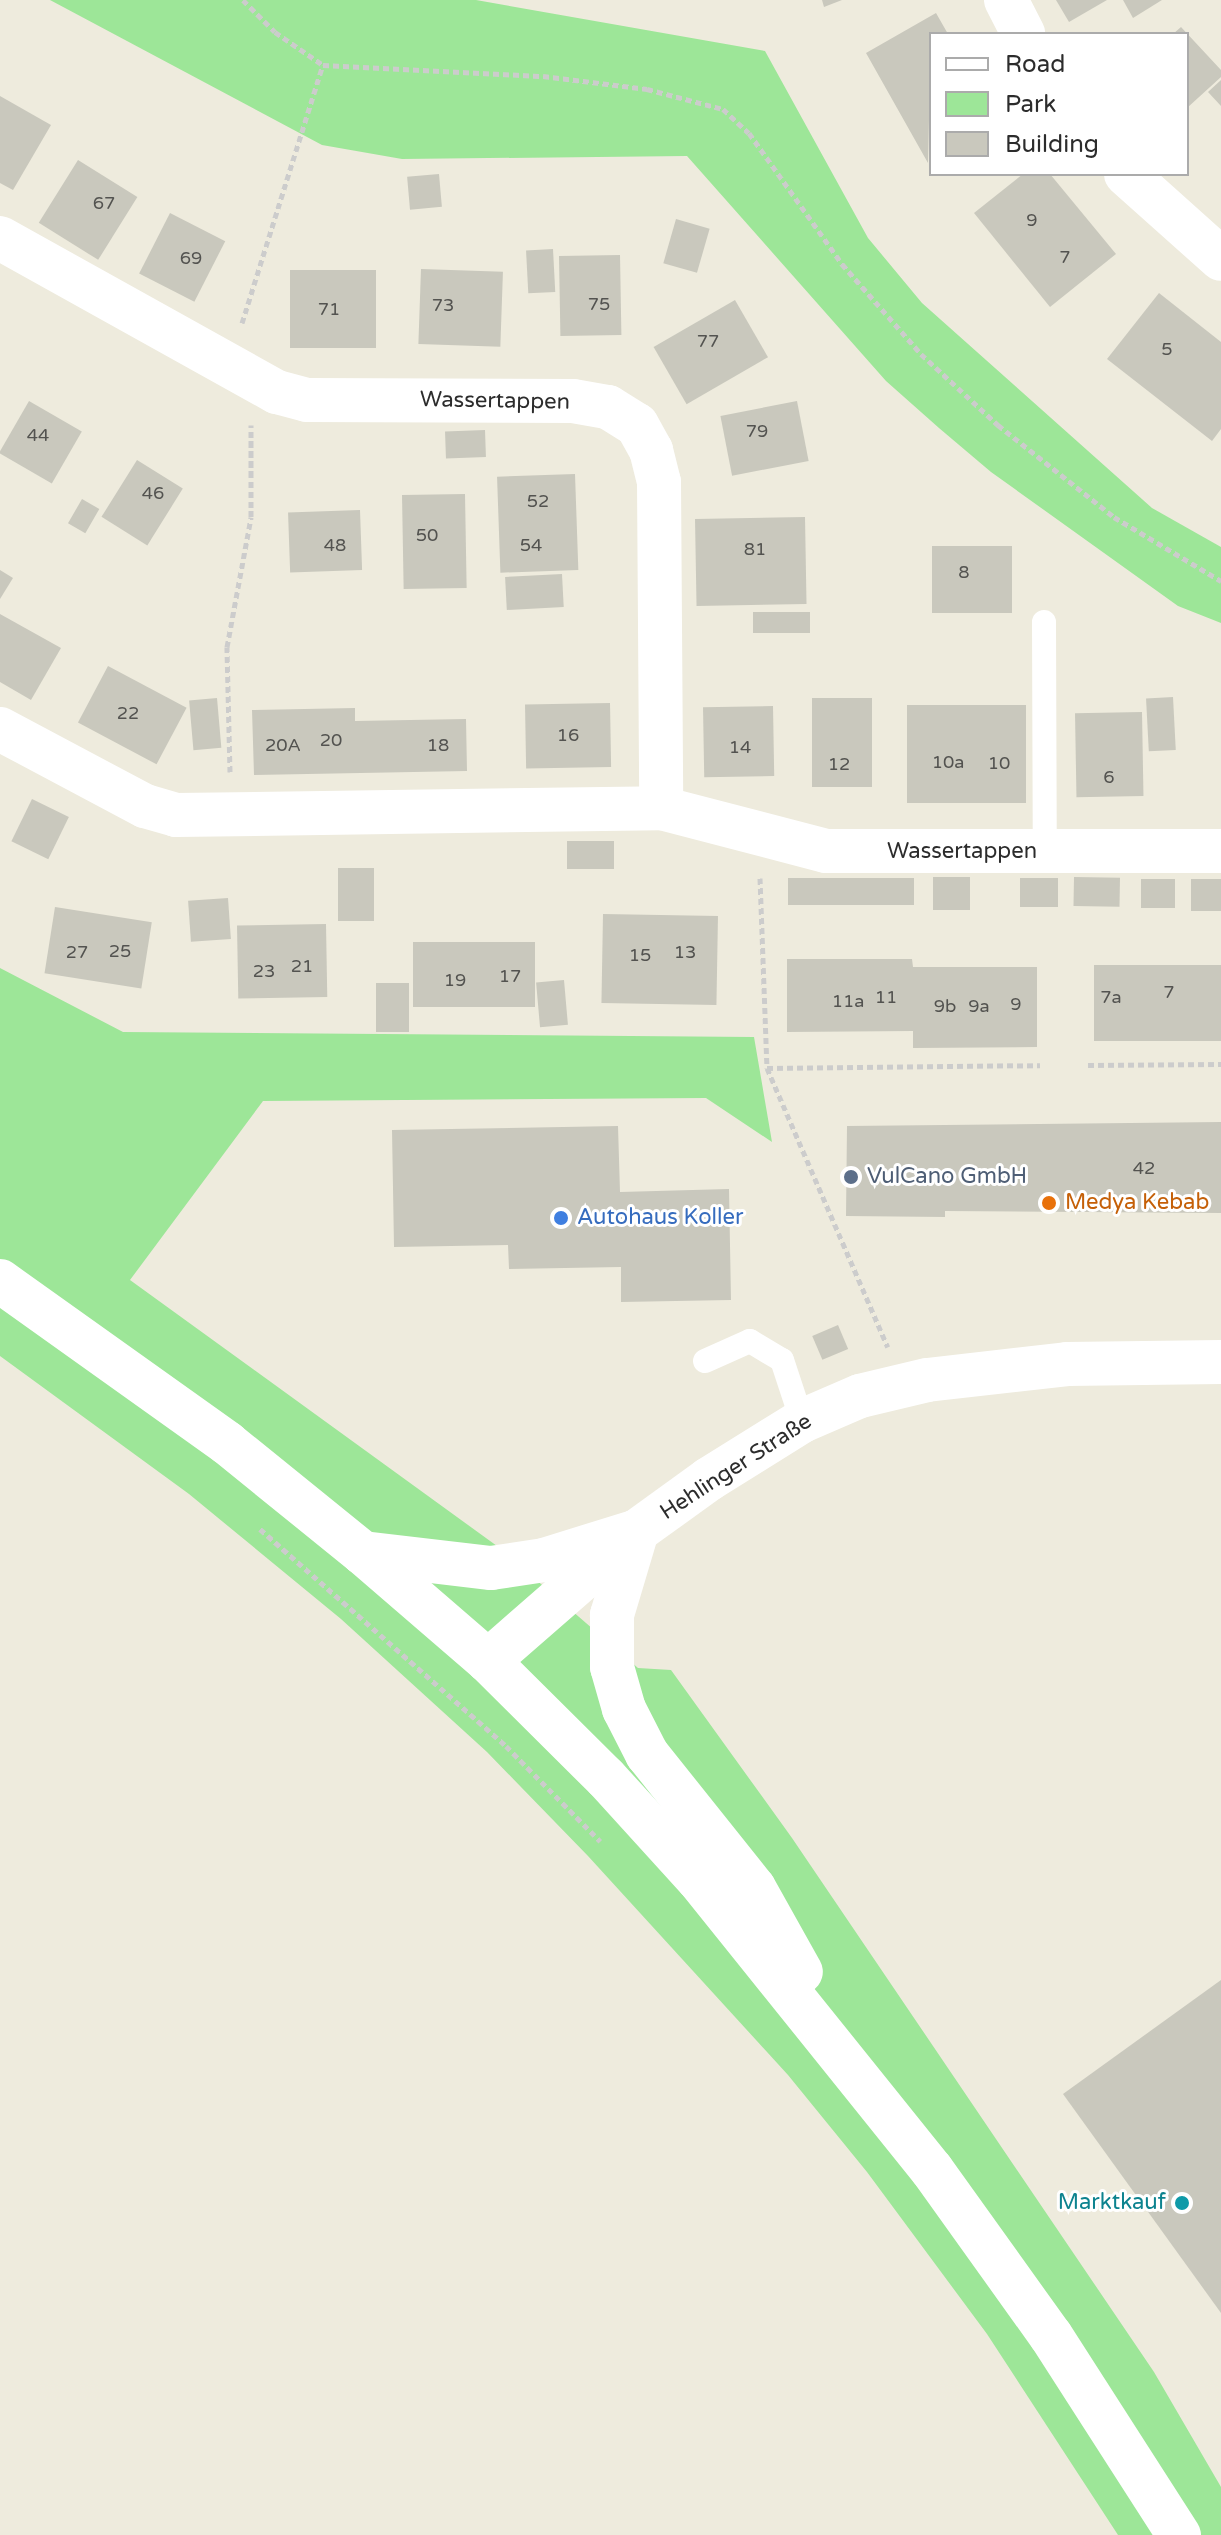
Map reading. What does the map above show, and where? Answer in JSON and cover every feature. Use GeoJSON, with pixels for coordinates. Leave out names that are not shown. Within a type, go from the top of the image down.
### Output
{"type":"FeatureCollection","features":[{"type":"Feature","properties":{"kind":"street"},"geometry":{"type":"LineString","coordinates":[[1006,0],[1022,32]]}},
{"type":"Feature","properties":{"kind":"street"},"geometry":{"type":"LineString","coordinates":[[1128,176],[1221,259]]}},
{"type":"Feature","properties":{"kind":"street","name":"Wassertappen"},"geometry":{"type":"LineString","coordinates":[[0,238],[277,392],[307,400],[573,401],[608,407],[637,425],[651,450],[659,482],[661,808]]}},
{"type":"Feature","properties":{"kind":"street","name":"Wassertappen"},"geometry":{"type":"LineString","coordinates":[[0,729],[145,806],[176,815],[230,817],[661,808],[759,837],[826,851],[1221,851]]}},
{"type":"Feature","properties":{"kind":"street"},"geometry":{"type":"LineString","coordinates":[[0,1281],[227,1443],[363,1553],[488,1661],[698,1879],[854,2069],[1051,2336],[1179,2535]]}},
{"type":"Feature","properties":{"kind":"street","name":"Hehlinger Straße"},"geometry":{"type":"LineString","coordinates":[[488,1661],[637,1531],[802,1421],[860,1396],[905,1384],[1067,1364],[1221,1362]]}},
{"type":"Feature","properties":{"kind":"street"},"geometry":{"type":"LineString","coordinates":[[363,1553],[491,1568],[544,1560],[637,1531]]}},
{"type":"Feature","properties":{"kind":"street"},"geometry":{"type":"LineString","coordinates":[[637,1531],[612,1615],[612,1667],[624,1709],[647,1754],[754,1888],[854,2069]]}},
{"type":"Feature","properties":{"kind":"lane"},"geometry":{"type":"LineString","coordinates":[[1044,622],[1045,853]]}},
{"type":"Feature","properties":{"kind":"lane"},"geometry":{"type":"LineString","coordinates":[[705,1361],[750,1341],[782,1360],[802,1421]]}},
{"type":"Feature","properties":{"kind":"path"},"geometry":{"type":"LineString","coordinates":[[243,0],[323,65],[543,76],[647,89],[723,109],[749,133],[842,264],[921,354],[998,425],[1114,517],[1221,581]]}},
{"type":"Feature","properties":{"kind":"path"},"geometry":{"type":"LineString","coordinates":[[252,0],[252,9]]}},
{"type":"Feature","properties":{"kind":"path"},"geometry":{"type":"LineString","coordinates":[[230,817],[227,647],[251,517],[239,370],[323,65]]}},
{"type":"Feature","properties":{"kind":"path"},"geometry":{"type":"LineString","coordinates":[[759,837],[767,1068],[905,1384]]}},
{"type":"Feature","properties":{"kind":"path"},"geometry":{"type":"LineString","coordinates":[[1088,1065],[1221,1064]]}},
{"type":"Feature","properties":{"kind":"path"},"geometry":{"type":"LineString","coordinates":[[767,1068],[1040,1065]]}},
{"type":"Feature","properties":{"kind":"path"},"geometry":{"type":"LineString","coordinates":[[254,1523],[506,1746],[606,1847]]}},
{"type":"Feature","properties":{"kind":"green space"},"geometry":{"type":"Polygon","coordinates":[[[50,0],[476,0],[765,51],[868,238],[922,303],[1152,508],[1221,547],[1221,623],[1178,606],[991,472],[939,428],[886,381],[687,156],[402,159],[322,145],[50,0]]]}},
{"type":"Feature","properties":{"kind":"green space"},"geometry":{"type":"Polygon","coordinates":[[[0,968],[123,1032],[754,1037],[772,1142],[706,1098],[263,1101],[130,1280],[497,1546],[638,1668],[671,1670],[792,1838],[1154,2372],[1221,2487],[1221,2535],[1118,2535],[987,2334],[867,2172],[788,2075],[588,1856],[487,1752],[341,1619],[189,1494],[0,1356],[0,968]]]}},
{"type":"Feature","properties":{"kind":"building"},"geometry":{"type":"Polygon","coordinates":[[[822,0],[842,0],[824,7],[822,0]]]}},
{"type":"Feature","properties":{"kind":"building"},"geometry":{"type":"Polygon","coordinates":[[[1056,0],[1107,0],[1069,22],[1056,0]]]}},
{"type":"Feature","properties":{"kind":"building"},"geometry":{"type":"Polygon","coordinates":[[[1123,0],[1162,0],[1133,18],[1123,0]]]}},
{"type":"Feature","properties":{"kind":"building"},"geometry":{"type":"Polygon","coordinates":[[[936,13],[947,32],[929,32],[928,163],[866,53],[936,13]]]}},
{"type":"Feature","properties":{"kind":"building"},"geometry":{"type":"Polygon","coordinates":[[[1189,36],[1221,70],[1221,77],[1189,106],[1189,36]]]}},
{"type":"Feature","properties":{"kind":"building"},"geometry":{"type":"Polygon","coordinates":[[[1221,80],[1221,106],[1208,92],[1221,80]]]}},
{"type":"Feature","properties":{"kind":"building"},"geometry":{"type":"Polygon","coordinates":[[[0,96],[51,125],[13,190],[0,183],[0,96]]]}},
{"type":"Feature","properties":{"kind":"building"},"geometry":{"type":"Polygon","coordinates":[[[78,160],[137,197],[98,260],[39,223],[78,160]]]}},
{"type":"Feature","properties":{"kind":"building"},"geometry":{"type":"Polygon","coordinates":[[[439,174],[442,207],[410,210],[407,177],[439,174]]]}},
{"type":"Feature","properties":{"kind":"building"},"geometry":{"type":"Polygon","coordinates":[[[1020,176],[1052,176],[1116,254],[1050,307],[974,213],[1020,176]]]}},
{"type":"Feature","properties":{"kind":"building"},"geometry":{"type":"Polygon","coordinates":[[[170,213],[225,241],[194,302],[139,274],[170,213]]]}},
{"type":"Feature","properties":{"kind":"building"},"geometry":{"type":"Polygon","coordinates":[[[676,219],[710,229],[697,273],[663,263],[676,219]]]}},
{"type":"Feature","properties":{"kind":"building"},"geometry":{"type":"Polygon","coordinates":[[[553,249],[555,292],[528,293],[526,250],[553,249]]]}},
{"type":"Feature","properties":{"kind":"building"},"geometry":{"type":"Polygon","coordinates":[[[620,255],[621,335],[560,336],[559,256],[620,255]]]}},
{"type":"Feature","properties":{"kind":"building"},"geometry":{"type":"Polygon","coordinates":[[[421,269],[503,272],[500,347],[418,344],[421,269]]]}},
{"type":"Feature","properties":{"kind":"building"},"geometry":{"type":"Polygon","coordinates":[[[290,270],[376,270],[376,348],[290,348],[290,270]]]}},
{"type":"Feature","properties":{"kind":"building"},"geometry":{"type":"Polygon","coordinates":[[[1159,293],[1221,342],[1221,429],[1212,441],[1107,359],[1159,293]]]}},
{"type":"Feature","properties":{"kind":"building"},"geometry":{"type":"Polygon","coordinates":[[[735,300],[768,357],[687,404],[654,347],[735,300]]]}},
{"type":"Feature","properties":{"kind":"building"},"geometry":{"type":"Polygon","coordinates":[[[29,401],[82,432],[52,483],[0,454],[29,401]]]}},
{"type":"Feature","properties":{"kind":"building"},"geometry":{"type":"Polygon","coordinates":[[[797,401],[809,461],[732,476],[720,416],[797,401]]]}},
{"type":"Feature","properties":{"kind":"building"},"geometry":{"type":"Polygon","coordinates":[[[485,430],[486,457],[446,458],[445,431],[485,430]]]}},
{"type":"Feature","properties":{"kind":"building"},"geometry":{"type":"Polygon","coordinates":[[[137,460],[183,489],[147,545],[101,517],[137,460]]]}},
{"type":"Feature","properties":{"kind":"building"},"geometry":{"type":"Polygon","coordinates":[[[575,474],[578,570],[500,573],[497,477],[575,474]]]}},
{"type":"Feature","properties":{"kind":"building"},"geometry":{"type":"Polygon","coordinates":[[[465,494],[467,588],[404,589],[402,495],[465,494]]]}},
{"type":"Feature","properties":{"kind":"building"},"geometry":{"type":"Polygon","coordinates":[[[82,499],[99,509],[85,533],[68,523],[82,499]]]}},
{"type":"Feature","properties":{"kind":"building"},"geometry":{"type":"Polygon","coordinates":[[[360,510],[362,570],[290,572],[288,513],[360,510]]]}},
{"type":"Feature","properties":{"kind":"building"},"geometry":{"type":"Polygon","coordinates":[[[805,517],[807,604],[697,606],[695,519],[805,517]]]}},
{"type":"Feature","properties":{"kind":"building"},"geometry":{"type":"Polygon","coordinates":[[[932,546],[1012,546],[1012,613],[932,613],[932,546]]]}},
{"type":"Feature","properties":{"kind":"building"},"geometry":{"type":"Polygon","coordinates":[[[0,570],[13,578],[0,599],[0,570]]]}},
{"type":"Feature","properties":{"kind":"building"},"geometry":{"type":"Polygon","coordinates":[[[562,574],[564,607],[507,610],[505,577],[562,574]]]}},
{"type":"Feature","properties":{"kind":"building"},"geometry":{"type":"Polygon","coordinates":[[[753,612],[810,612],[810,633],[753,633],[753,612]]]}},
{"type":"Feature","properties":{"kind":"building"},"geometry":{"type":"Polygon","coordinates":[[[0,614],[61,648],[31,700],[0,682],[0,614]]]}},
{"type":"Feature","properties":{"kind":"building"},"geometry":{"type":"Polygon","coordinates":[[[108,666],[187,708],[157,764],[78,723],[108,666]]]}},
{"type":"Feature","properties":{"kind":"building"},"geometry":{"type":"Polygon","coordinates":[[[1173,697],[1176,750],[1149,751],[1146,698],[1173,697]]]}},
{"type":"Feature","properties":{"kind":"building"},"geometry":{"type":"Polygon","coordinates":[[[217,698],[221,748],[193,750],[189,700],[217,698]]]}},
{"type":"Feature","properties":{"kind":"building"},"geometry":{"type":"Polygon","coordinates":[[[812,698],[872,698],[872,787],[812,787],[812,698]]]}},
{"type":"Feature","properties":{"kind":"building"},"geometry":{"type":"Polygon","coordinates":[[[610,703],[611,767],[526,768],[525,704],[610,703]]]}},
{"type":"Feature","properties":{"kind":"building"},"geometry":{"type":"Polygon","coordinates":[[[907,705],[1026,705],[1026,803],[907,803],[907,705]]]}},
{"type":"Feature","properties":{"kind":"building"},"geometry":{"type":"Polygon","coordinates":[[[773,706],[774,776],[704,777],[703,707],[773,706]]]}},
{"type":"Feature","properties":{"kind":"building"},"geometry":{"type":"Polygon","coordinates":[[[355,708],[355,721],[466,719],[467,771],[254,775],[252,710],[355,708]]]}},
{"type":"Feature","properties":{"kind":"building"},"geometry":{"type":"Polygon","coordinates":[[[1142,712],[1143,796],[1076,797],[1075,713],[1142,712]]]}},
{"type":"Feature","properties":{"kind":"building"},"geometry":{"type":"Polygon","coordinates":[[[32,799],[69,817],[48,859],[11,841],[32,799]]]}},
{"type":"Feature","properties":{"kind":"building"},"geometry":{"type":"Polygon","coordinates":[[[567,841],[614,841],[614,869],[567,869],[567,841]]]}},
{"type":"Feature","properties":{"kind":"building"},"geometry":{"type":"Polygon","coordinates":[[[338,868],[374,868],[374,921],[338,921],[338,868]]]}},
{"type":"Feature","properties":{"kind":"building"},"geometry":{"type":"Polygon","coordinates":[[[933,877],[970,877],[970,910],[933,910],[933,877]]]}},
{"type":"Feature","properties":{"kind":"building"},"geometry":{"type":"Polygon","coordinates":[[[1074,877],[1120,878],[1119,907],[1073,906],[1074,877]]]}},
{"type":"Feature","properties":{"kind":"building"},"geometry":{"type":"Polygon","coordinates":[[[788,878],[914,878],[914,905],[788,905],[788,878]]]}},
{"type":"Feature","properties":{"kind":"building"},"geometry":{"type":"Polygon","coordinates":[[[1020,878],[1058,878],[1058,907],[1020,907],[1020,878]]]}},
{"type":"Feature","properties":{"kind":"building"},"geometry":{"type":"Polygon","coordinates":[[[1141,879],[1175,879],[1175,908],[1141,908],[1141,879]]]}},
{"type":"Feature","properties":{"kind":"building"},"geometry":{"type":"Polygon","coordinates":[[[1191,879],[1221,879],[1221,911],[1191,911],[1191,879]]]}},
{"type":"Feature","properties":{"kind":"building"},"geometry":{"type":"Polygon","coordinates":[[[228,898],[231,939],[191,942],[188,901],[228,898]]]}},
{"type":"Feature","properties":{"kind":"building"},"geometry":{"type":"Polygon","coordinates":[[[55,907],[152,922],[141,989],[45,973],[55,907]]]}},
{"type":"Feature","properties":{"kind":"building"},"geometry":{"type":"Polygon","coordinates":[[[603,914],[718,916],[716,1005],[601,1003],[603,914]]]}},
{"type":"Feature","properties":{"kind":"building"},"geometry":{"type":"Polygon","coordinates":[[[326,924],[327,997],[238,999],[237,926],[326,924]]]}},
{"type":"Feature","properties":{"kind":"building"},"geometry":{"type":"Polygon","coordinates":[[[413,942],[535,942],[535,1007],[413,1007],[413,942]]]}},
{"type":"Feature","properties":{"kind":"building"},"geometry":{"type":"Polygon","coordinates":[[[787,959],[912,959],[913,967],[1037,967],[1037,1047],[913,1048],[913,1031],[787,1032],[787,959]]]}},
{"type":"Feature","properties":{"kind":"building"},"geometry":{"type":"Polygon","coordinates":[[[1094,965],[1221,965],[1221,1041],[1094,1041],[1094,965]]]}},
{"type":"Feature","properties":{"kind":"building"},"geometry":{"type":"Polygon","coordinates":[[[564,980],[568,1025],[540,1027],[536,982],[564,980]]]}},
{"type":"Feature","properties":{"kind":"building"},"geometry":{"type":"Polygon","coordinates":[[[376,983],[409,983],[409,1032],[376,1032],[376,983]]]}},
{"type":"Feature","properties":{"kind":"building"},"geometry":{"type":"Polygon","coordinates":[[[1221,1122],[1221,1213],[945,1211],[945,1217],[846,1216],[847,1126],[1221,1122]]]}},
{"type":"Feature","properties":{"kind":"building","name":"Autohaus Koller"},"geometry":{"type":"Polygon","coordinates":[[[618,1126],[620,1192],[729,1189],[731,1300],[621,1302],[621,1267],[509,1269],[508,1245],[394,1247],[392,1130],[618,1126]]]}},
{"type":"Feature","properties":{"kind":"building"},"geometry":{"type":"Polygon","coordinates":[[[838,1325],[848,1349],[822,1360],[812,1336],[838,1325]]]}},
{"type":"Feature","properties":{"kind":"building","name":"Marktkauf"},"geometry":{"type":"Polygon","coordinates":[[[1221,1980],[1221,2313],[1063,2094],[1221,1980]]]}},
{"type":"Feature","properties":{"kind":"place","name":"VulCano GmbH"},"geometry":{"type":"Point","coordinates":[851,1177]}},
{"type":"Feature","properties":{"kind":"place","name":"Medya Kebab"},"geometry":{"type":"Point","coordinates":[1049,1203]}},
{"type":"Feature","properties":{"kind":"place","name":"Autohaus Koller"},"geometry":{"type":"Point","coordinates":[561,1218]}},
{"type":"Feature","properties":{"kind":"place","name":"Marktkauf"},"geometry":{"type":"Point","coordinates":[1182,2203]}}]}
